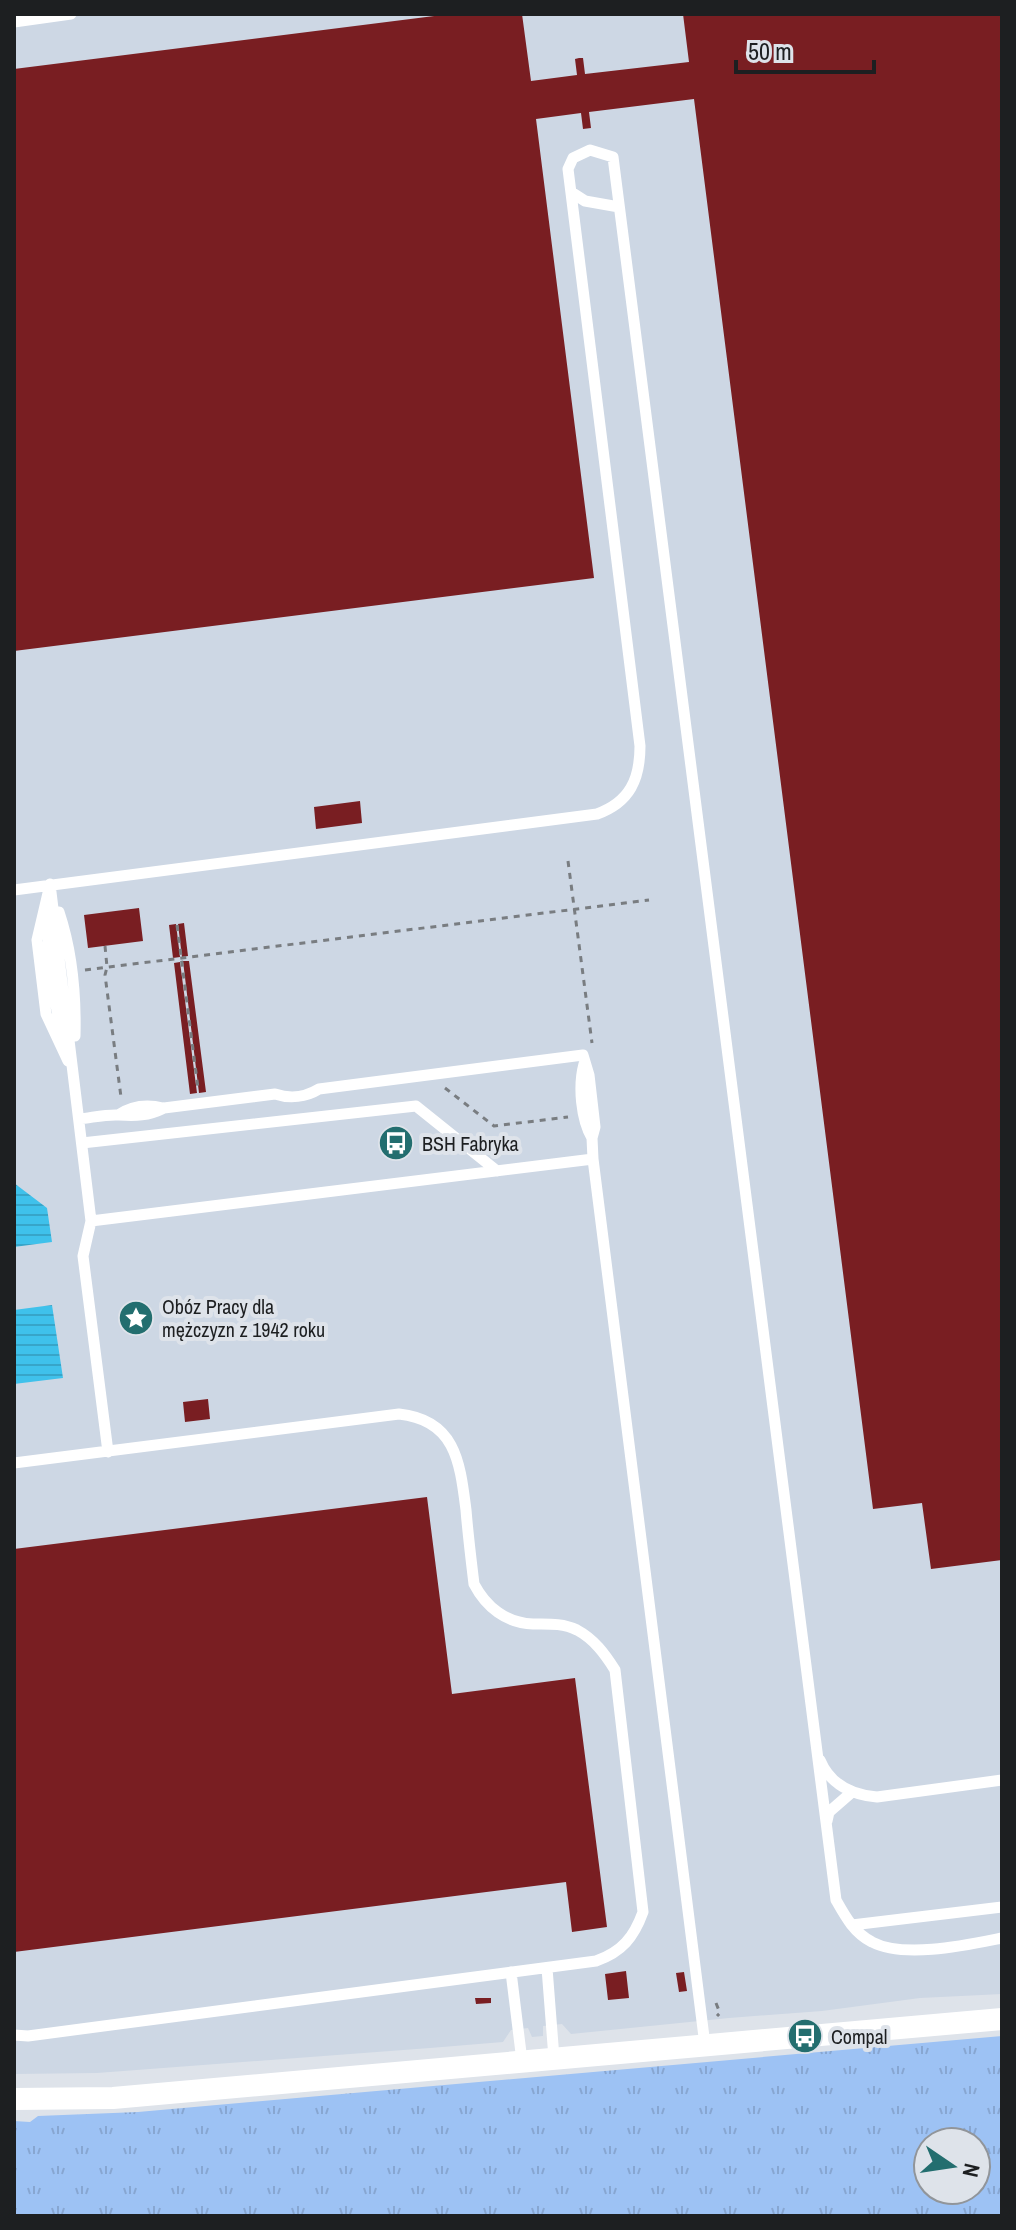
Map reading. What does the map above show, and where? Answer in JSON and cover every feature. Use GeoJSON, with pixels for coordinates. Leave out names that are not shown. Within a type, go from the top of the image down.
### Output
{"type":"FeatureCollection","features":[{"type":"Feature","properties":{"kind":"street"},"geometry":{"type":"LineString","coordinates":[[14,2099],[113,2098],[1002,2019]]}},
{"type":"Feature","properties":{"kind":"lane"},"geometry":{"type":"LineString","coordinates":[[14,22],[71,14]]}},
{"type":"Feature","properties":{"kind":"lane"},"geometry":{"type":"LineString","coordinates":[[14,890],[597,814],[612,809],[626,798],[640,765],[640,746],[568,169],[573,158],[590,150],[613,157],[836,1900],[852,1925],[874,1943],[928,1949],[1002,1938]]}},
{"type":"Feature","properties":{"kind":"lane"},"geometry":{"type":"LineString","coordinates":[[571,192],[585,201],[619,207]]}},
{"type":"Feature","properties":{"kind":"lane"},"geometry":{"type":"LineString","coordinates":[[50,884],[67,936],[76,1010],[73,1072]]}},
{"type":"Feature","properties":{"kind":"lane"},"geometry":{"type":"LineString","coordinates":[[50,884],[91,1221],[83,1256],[108,1452]]}},
{"type":"Feature","properties":{"kind":"lane"},"geometry":{"type":"LineString","coordinates":[[50,884],[37,940],[46,1014],[73,1072]]}},
{"type":"Feature","properties":{"kind":"lane"},"geometry":{"type":"LineString","coordinates":[[79,1119],[118,1115],[128,1108],[150,1105],[164,1108],[275,1094],[285,1098],[310,1094],[319,1089],[583,1055],[589,1075],[595,1127],[593,1159],[705,2045]]}},
{"type":"Feature","properties":{"kind":"lane"},"geometry":{"type":"LineString","coordinates":[[82,1143],[416,1106],[497,1171]]}},
{"type":"Feature","properties":{"kind":"lane"},"geometry":{"type":"LineString","coordinates":[[91,1221],[593,1159]]}},
{"type":"Feature","properties":{"kind":"lane"},"geometry":{"type":"LineString","coordinates":[[14,1463],[399,1414],[423,1420],[437,1428],[449,1440],[461,1468],[474,1584],[481,1597],[491,1608],[514,1621],[563,1625],[577,1630],[603,1652],[615,1670],[643,1912],[638,1927],[621,1950],[596,1961],[28,2036],[14,2035]]}},
{"type":"Feature","properties":{"kind":"lane"},"geometry":{"type":"LineString","coordinates":[[817,1752],[830,1777],[852,1792],[877,1797],[1002,1780]]}},
{"type":"Feature","properties":{"kind":"lane"},"geometry":{"type":"LineString","coordinates":[[826,1825],[829,1812],[852,1792]]}},
{"type":"Feature","properties":{"kind":"lane"},"geometry":{"type":"LineString","coordinates":[[852,1925],[1002,1907]]}},
{"type":"Feature","properties":{"kind":"lane"},"geometry":{"type":"LineString","coordinates":[[547,1968],[554,2058]]}},
{"type":"Feature","properties":{"kind":"lane"},"geometry":{"type":"LineString","coordinates":[[511,1972],[522,2061]]}},
{"type":"Feature","properties":{"kind":"path"},"geometry":{"type":"LineString","coordinates":[[71,972],[649,900]]}},
{"type":"Feature","properties":{"kind":"path"},"geometry":{"type":"LineString","coordinates":[[177,925],[200,1104]]}},
{"type":"Feature","properties":{"kind":"shaded area"},"geometry":{"type":"Polygon","coordinates":[[[14,14],[1002,14],[1002,1994],[920,1998],[822,2011],[571,2034],[562,2024],[543,2026],[543,2036],[532,2037],[528,2028],[511,2030],[503,2042],[430,2048],[97,2073],[14,2074],[14,14]]]}},
{"type":"Feature","properties":{"kind":"shaded area"},"geometry":{"type":"Polygon","coordinates":[[[14,1183],[47,1208],[52,1242],[14,1247],[14,1183]]]}},
{"type":"Feature","properties":{"kind":"shaded area"},"geometry":{"type":"Polygon","coordinates":[[[52,1305],[63,1378],[14,1384],[14,1310],[52,1305]]]}},
{"type":"Feature","properties":{"kind":"green space"},"geometry":{"type":"Polygon","coordinates":[[[1002,2036],[1002,2216],[14,2216],[14,2121],[30,2122],[38,2116],[138,2112],[1002,2036]]]}},
{"type":"Feature","properties":{"kind":"building"},"geometry":{"type":"Polygon","coordinates":[[[450,14],[522,14],[531,81],[577,75],[575,59],[579,58],[583,58],[585,74],[689,62],[683,14],[1002,14],[1002,1560],[931,1569],[922,1503],[873,1509],[694,99],[589,112],[591,128],[583,129],[581,113],[536,119],[594,578],[14,651],[14,69],[450,14]]]}},
{"type":"Feature","properties":{"kind":"building"},"geometry":{"type":"Polygon","coordinates":[[[360,801],[362,823],[316,829],[314,807],[360,801]]]}},
{"type":"Feature","properties":{"kind":"building"},"geometry":{"type":"Polygon","coordinates":[[[139,908],[143,941],[88,948],[84,915],[139,908]]]}},
{"type":"Feature","properties":{"kind":"building"},"geometry":{"type":"Polygon","coordinates":[[[184,923],[188,956],[182,957],[178,924],[184,923]]]}},
{"type":"Feature","properties":{"kind":"building"},"geometry":{"type":"Polygon","coordinates":[[[176,924],[180,957],[173,958],[169,925],[176,924]]]}},
{"type":"Feature","properties":{"kind":"building"},"geometry":{"type":"Polygon","coordinates":[[[183,961],[189,961],[206,1092],[199,1093],[183,961]]]}},
{"type":"Feature","properties":{"kind":"building"},"geometry":{"type":"Polygon","coordinates":[[[180,962],[197,1093],[190,1094],[174,963],[180,962]]]}},
{"type":"Feature","properties":{"kind":"building"},"geometry":{"type":"Polygon","coordinates":[[[208,1399],[210,1419],[185,1422],[183,1402],[208,1399]]]}},
{"type":"Feature","properties":{"kind":"building"},"geometry":{"type":"Polygon","coordinates":[[[427,1497],[452,1694],[575,1678],[607,1927],[572,1932],[566,1882],[14,1952],[14,1549],[427,1497]]]}},
{"type":"Feature","properties":{"kind":"building"},"geometry":{"type":"Polygon","coordinates":[[[626,1971],[629,1998],[608,2000],[605,1974],[626,1971]]]}},
{"type":"Feature","properties":{"kind":"building"},"geometry":{"type":"Polygon","coordinates":[[[684,1972],[687,1991],[679,1992],[676,1973],[684,1972]]]}},
{"type":"Feature","properties":{"kind":"building"},"geometry":{"type":"Polygon","coordinates":[[[475,1998],[491,1998],[491,2003],[476,2004],[475,1998]]]}},
{"type":"Feature","properties":{"kind":"place","name":"BSH Fabryka"},"geometry":{"type":"Point","coordinates":[396,1143]}},
{"type":"Feature","properties":{"kind":"place","name":"Obóz Pracy dla mężczyzn z 1942 roku"},"geometry":{"type":"Point","coordinates":[136,1318]}},
{"type":"Feature","properties":{"kind":"place","name":"Compal"},"geometry":{"type":"Point","coordinates":[805,2036]}}]}
